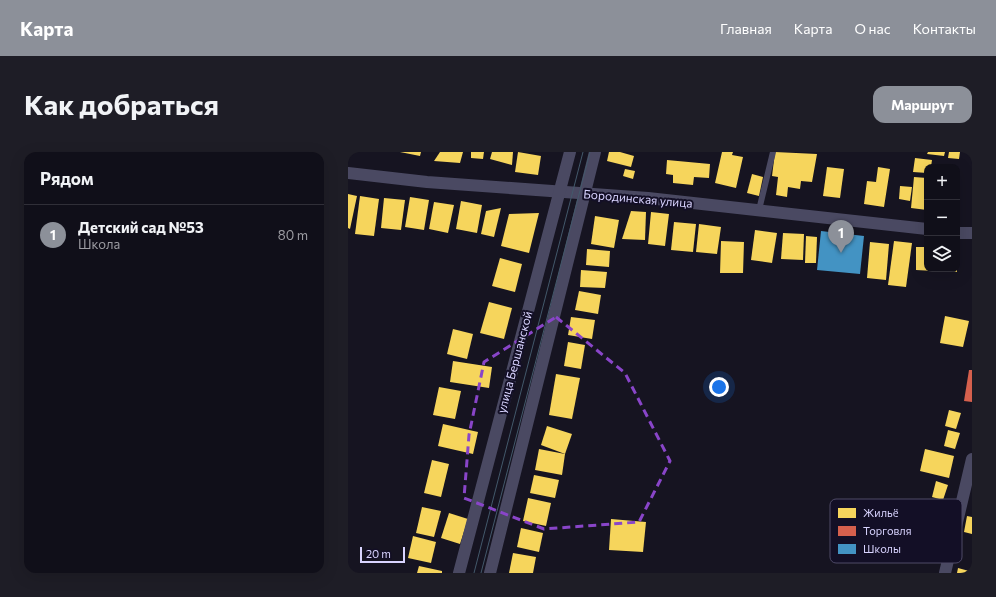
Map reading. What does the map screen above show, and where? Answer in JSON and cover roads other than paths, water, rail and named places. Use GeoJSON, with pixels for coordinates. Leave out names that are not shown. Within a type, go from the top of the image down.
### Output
{"type":"FeatureCollection","features":[{"type":"Feature","properties":{"kind":"street","name":"улица Бершанской"},"geometry":{"type":"LineString","coordinates":[[459,573],[570,152]]}},
{"type":"Feature","properties":{"kind":"street"},"geometry":{"type":"LineString","coordinates":[[490,573],[595,152]]}},
{"type":"Feature","properties":{"kind":"street","name":"Бородинская улица"},"geometry":{"type":"LineString","coordinates":[[348,173],[427,182],[585,193],[759,210],[924,229]]}},
{"type":"Feature","properties":{"kind":"street"},"geometry":{"type":"LineString","coordinates":[[960,233],[972,233]]}},
{"type":"Feature","properties":{"kind":"street"},"geometry":{"type":"LineString","coordinates":[[962,501],[972,459]]}},
{"type":"Feature","properties":{"kind":"street"},"geometry":{"type":"LineString","coordinates":[[945,573],[947,563]]}},
{"type":"Feature","properties":{"kind":"lane"},"geometry":{"type":"LineString","coordinates":[[759,210],[773,152]]}},
{"type":"Feature","properties":{"kind":"tram line"},"geometry":{"type":"LineString","coordinates":[[474,573],[583,152]]}},
{"type":"Feature","properties":{"kind":"tram line"},"geometry":{"type":"LineString","coordinates":[[481,573],[590,152]]}},
{"type":"Feature","properties":{"kind":"place","name":"Детский сад №53"},"geometry":{"type":"Point","coordinates":[841,253]}}]}
